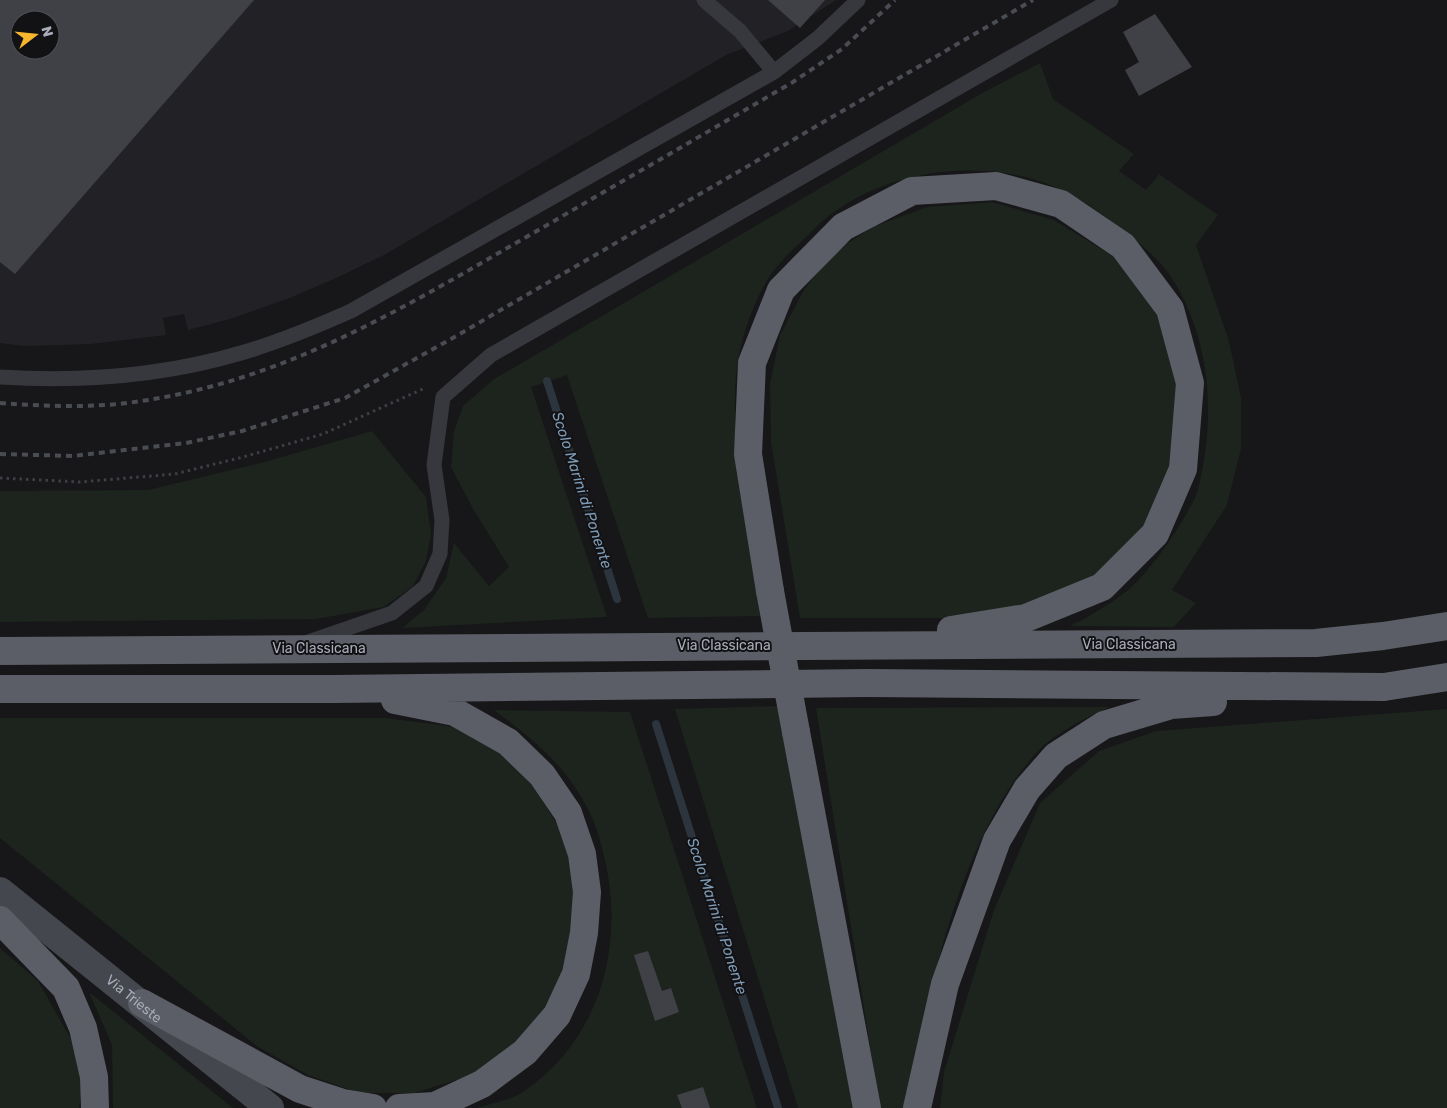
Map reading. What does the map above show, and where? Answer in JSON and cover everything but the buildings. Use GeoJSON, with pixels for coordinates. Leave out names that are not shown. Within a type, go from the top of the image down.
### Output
{"type":"FeatureCollection","features":[{"type":"Feature","properties":{"kind":"highway"},"geometry":{"type":"LineString","coordinates":[[866,644],[1026,618],[1102,587],[1155,534],[1183,468],[1190,383],[1170,309],[1122,246],[1061,204],[996,186],[912,191],[843,227],[781,290],[752,363],[748,454],[770,591],[867,1108]]}},
{"type":"Feature","properties":{"kind":"highway"},"geometry":{"type":"LineString","coordinates":[[1383,636],[1447,619]]}},
{"type":"Feature","properties":{"kind":"highway","name":"Via Classicana"},"geometry":{"type":"LineString","coordinates":[[0,651],[866,644],[1316,643],[1383,636],[1447,626]]}},
{"type":"Feature","properties":{"kind":"highway"},"geometry":{"type":"LineString","coordinates":[[0,638],[133,650]]}},
{"type":"Feature","properties":{"kind":"highway"},"geometry":{"type":"LineString","coordinates":[[917,1108],[944,984],[997,840],[1027,789],[1056,756],[1104,725],[1171,705],[1384,687],[1447,677]]}},
{"type":"Feature","properties":{"kind":"highway"},"geometry":{"type":"LineString","coordinates":[[0,689],[334,689],[866,683],[1384,687]]}},
{"type":"Feature","properties":{"kind":"highway"},"geometry":{"type":"LineString","coordinates":[[334,689],[455,712],[508,742],[542,775],[568,813],[582,854],[587,892],[584,933],[576,974],[557,1015],[525,1052],[482,1084],[435,1106],[399,1108]]}},
{"type":"Feature","properties":{"kind":"highway"},"geometry":{"type":"LineString","coordinates":[[0,920],[66,988],[83,1028],[94,1077],[96,1108]]}},
{"type":"Feature","properties":{"kind":"highway"},"geometry":{"type":"LineString","coordinates":[[142,1003],[300,1089],[343,1103],[374,1108]]}},
{"type":"Feature","properties":{"kind":"main road","name":"Via Trieste"},"geometry":{"type":"LineString","coordinates":[[0,891],[142,1003],[270,1108]]}},
{"type":"Feature","properties":{"kind":"lane"},"geometry":{"type":"LineString","coordinates":[[704,0],[740,31],[774,72]]}},
{"type":"Feature","properties":{"kind":"lane"},"geometry":{"type":"LineString","coordinates":[[0,377],[38,380],[99,378],[167,369],[240,353],[296,334],[351,311],[774,72],[818,38],[858,0]]}},
{"type":"Feature","properties":{"kind":"lane"},"geometry":{"type":"LineString","coordinates":[[287,649],[392,613],[426,586],[440,554],[442,520],[434,465],[444,397],[491,355],[1111,0]]}},
{"type":"Feature","properties":{"kind":"path"},"geometry":{"type":"LineString","coordinates":[[0,478],[80,482],[175,474],[243,458],[323,434],[433,384]]}},
{"type":"Feature","properties":{"kind":"shaded area"},"geometry":{"type":"Polygon","coordinates":[[[0,0],[836,0],[788,31],[726,55],[384,255],[334,279],[287,299],[230,319],[188,330],[184,314],[163,318],[166,335],[91,344],[25,346],[0,343],[0,0]]]}},
{"type":"Feature","properties":{"kind":"shaded area"},"geometry":{"type":"Polygon","coordinates":[[[1040,63],[1053,99],[1134,154],[1119,171],[1146,190],[1159,174],[1218,215],[1196,245],[1229,341],[1241,398],[1241,449],[1227,505],[1172,590],[1196,603],[1174,627],[1070,626],[1107,605],[1137,582],[1175,532],[1197,492],[1206,447],[1208,397],[1201,348],[1185,302],[1168,272],[1156,258],[1110,220],[1088,205],[1066,192],[1029,178],[973,170],[915,176],[887,184],[837,210],[815,228],[780,263],[771,274],[756,301],[745,332],[738,362],[735,406],[738,467],[760,616],[648,618],[567,375],[531,387],[607,617],[402,628],[424,610],[446,578],[454,543],[489,586],[509,567],[473,509],[451,467],[454,431],[463,406],[494,379],[984,92],[1040,63]]]}},
{"type":"Feature","properties":{"kind":"shaded area"},"geometry":{"type":"Polygon","coordinates":[[[992,202],[1054,220],[1113,256],[1151,303],[1171,345],[1183,407],[1177,461],[1140,538],[1104,575],[1026,611],[947,618],[800,618],[771,442],[770,384],[780,335],[805,288],[835,251],[875,226],[927,207],[992,202]]]}},
{"type":"Feature","properties":{"kind":"shaded area"},"geometry":{"type":"Polygon","coordinates":[[[372,431],[426,497],[431,534],[426,561],[413,586],[384,607],[316,619],[0,622],[0,491],[148,490],[268,461],[372,431]]]}},
{"type":"Feature","properties":{"kind":"shaded area"},"geometry":{"type":"Polygon","coordinates":[[[780,706],[855,1108],[798,1108],[675,709],[780,706]]]}},
{"type":"Feature","properties":{"kind":"shaded area"},"geometry":{"type":"Polygon","coordinates":[[[1109,707],[1067,729],[1048,742],[1031,759],[1005,794],[983,834],[949,925],[935,972],[907,1108],[880,1108],[816,708],[1109,707]]]}},
{"type":"Feature","properties":{"kind":"shaded area"},"geometry":{"type":"Polygon","coordinates":[[[1447,709],[1447,1108],[940,1108],[944,1072],[994,910],[1040,803],[1099,751],[1156,731],[1447,709]]]}},
{"type":"Feature","properties":{"kind":"shaded area"},"geometry":{"type":"Polygon","coordinates":[[[494,710],[630,712],[757,1108],[477,1108],[523,1092],[549,1071],[570,1047],[587,1020],[599,992],[607,961],[611,930],[611,897],[606,865],[597,830],[589,811],[569,779],[548,754],[494,710]]]}},
{"type":"Feature","properties":{"kind":"shaded area"},"geometry":{"type":"Polygon","coordinates":[[[0,718],[385,718],[457,727],[511,757],[540,797],[566,838],[576,886],[572,931],[560,986],[542,1022],[470,1076],[414,1093],[359,1093],[308,1075],[258,1047],[0,838],[0,718]]]}},
{"type":"Feature","properties":{"kind":"shaded area"},"geometry":{"type":"Polygon","coordinates":[[[0,948],[38,981],[74,1044],[82,1090],[79,1108],[0,1108],[0,948]]]}},
{"type":"Feature","properties":{"kind":"shaded area"},"geometry":{"type":"Polygon","coordinates":[[[89,992],[233,1108],[113,1108],[112,1045],[89,992]]]}},
{"type":"Feature","properties":{"kind":"waterway","name":"Scolo Marini di Ponente"},"geometry":{"type":"LineString","coordinates":[[547,381],[617,599]]}},
{"type":"Feature","properties":{"kind":"waterway","name":"Scolo Marini di Ponente"},"geometry":{"type":"LineString","coordinates":[[656,724],[778,1108]]}},
{"type":"Feature","properties":{"kind":"railway"},"geometry":{"type":"LineString","coordinates":[[0,403],[47,406],[95,406],[127,403],[183,393],[235,379],[286,362],[336,341],[432,291],[793,82],[842,49],[895,0]]}},
{"type":"Feature","properties":{"kind":"railway"},"geometry":{"type":"LineString","coordinates":[[0,454],[73,456],[186,443],[242,431],[345,398],[451,339],[1033,0]]}}]}
